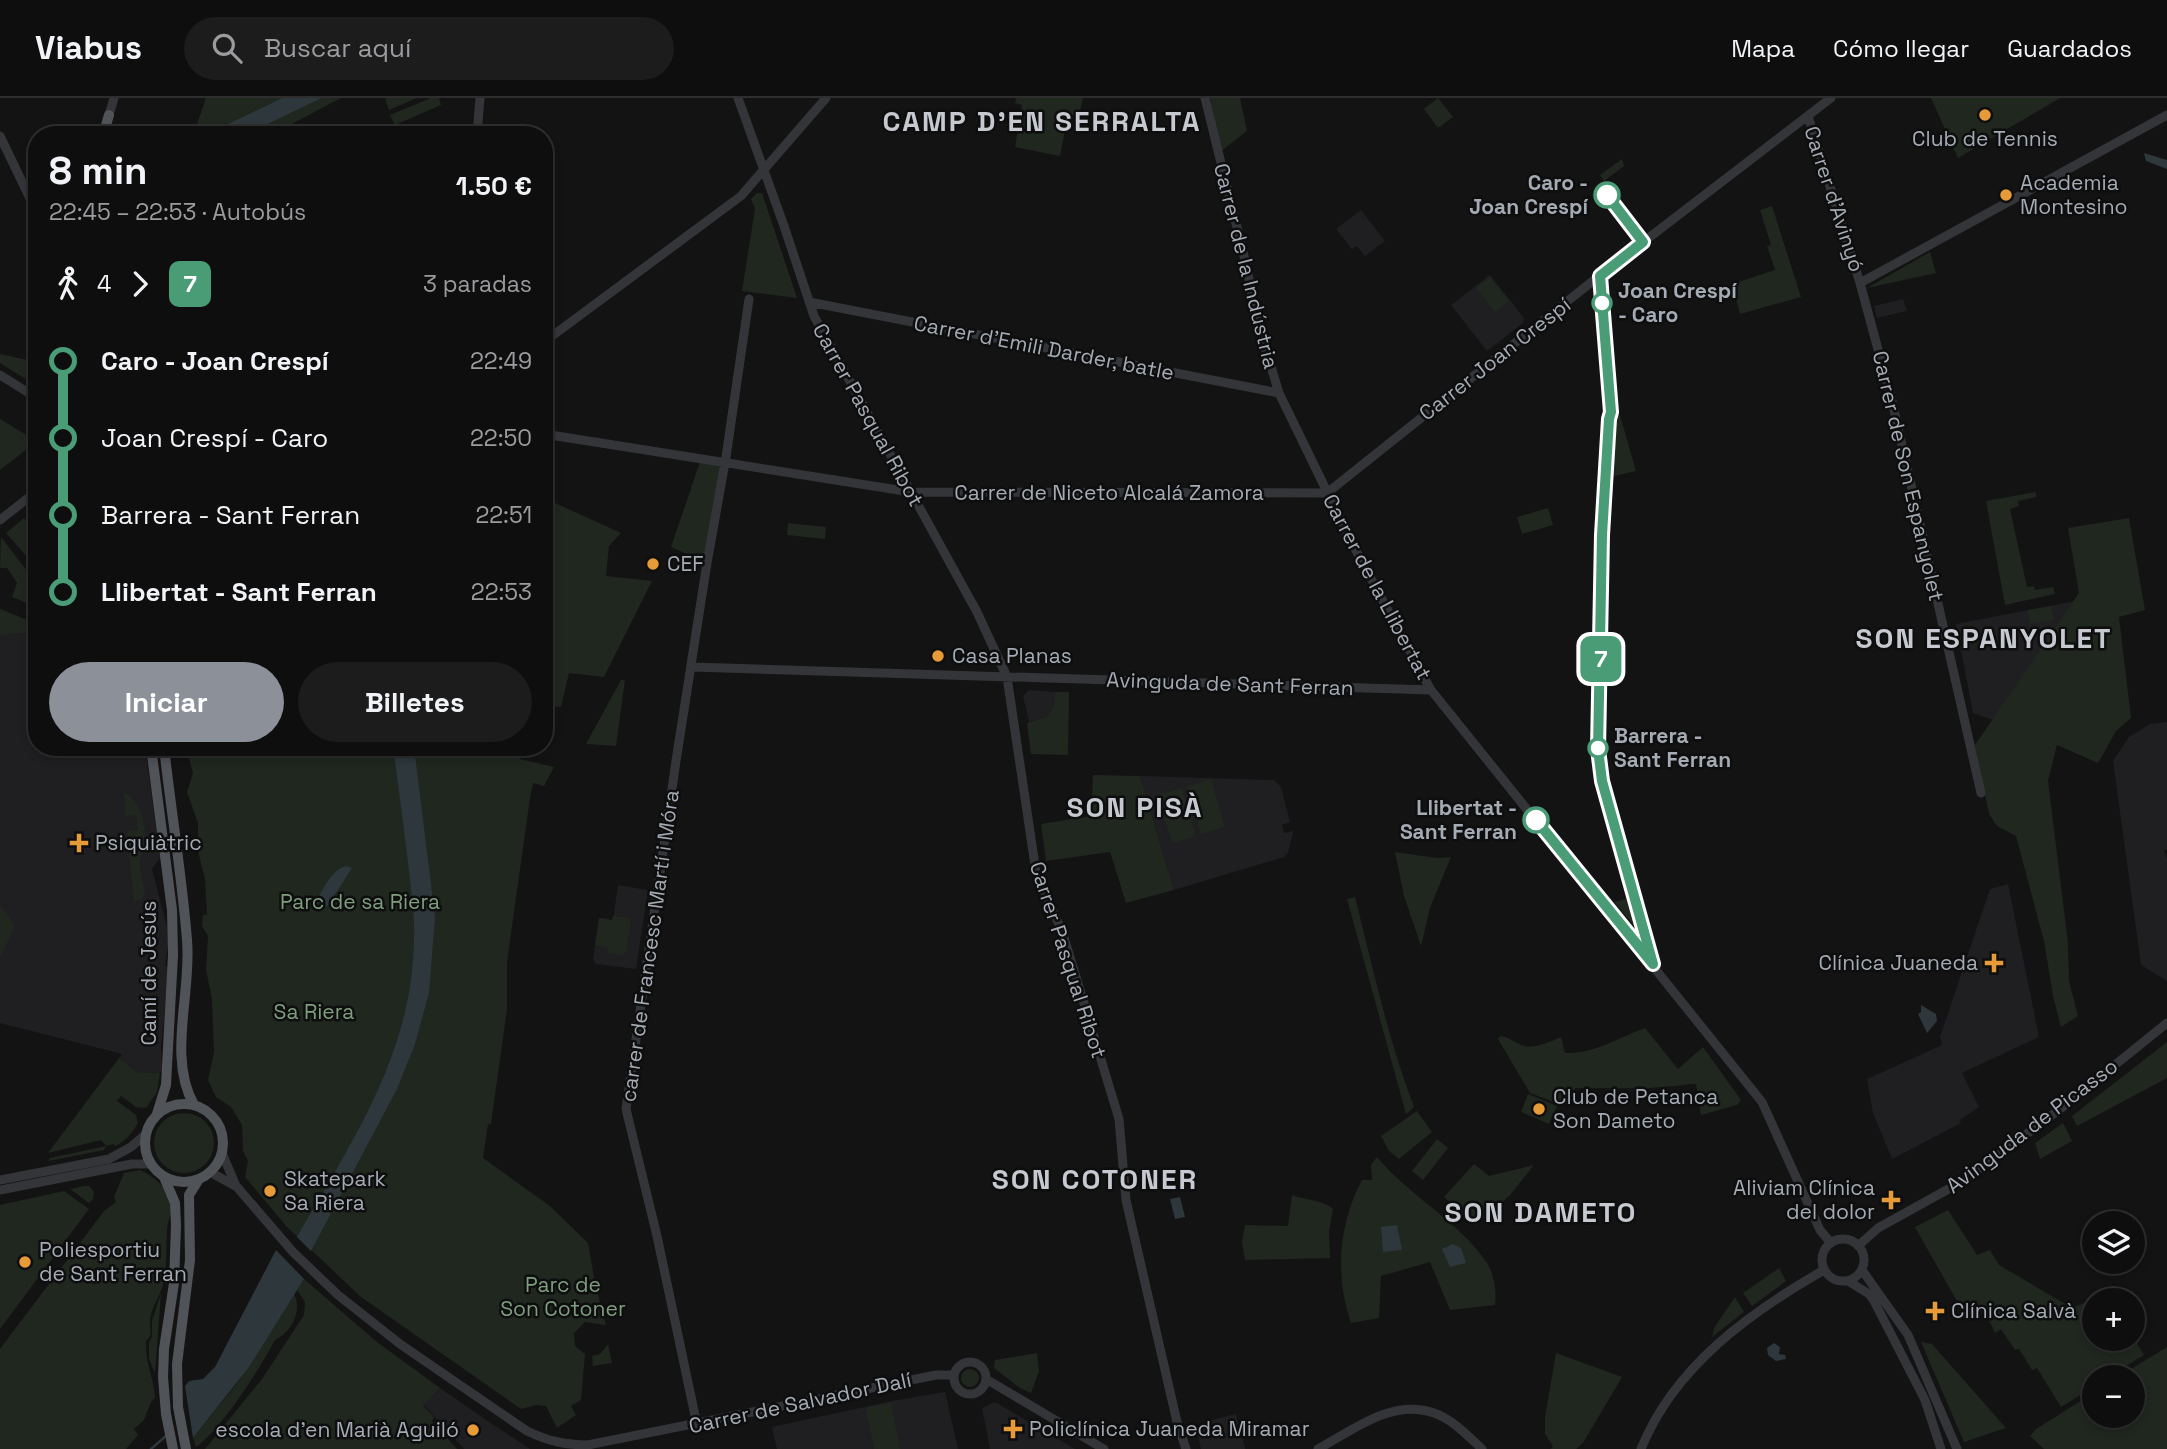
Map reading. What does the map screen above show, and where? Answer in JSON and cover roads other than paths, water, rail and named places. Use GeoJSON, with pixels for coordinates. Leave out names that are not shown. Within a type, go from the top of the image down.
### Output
{"type":"FeatureCollection","features":[{"type":"Feature","properties":{"kind":"main road"},"geometry":{"type":"LineString","coordinates":[[106,126],[109,115]]}},
{"type":"Feature","properties":{"kind":"main road","name":"Camí de Jesús"},"geometry":{"type":"LineString","coordinates":[[152,756],[172,910],[173,955],[166,1086],[157,1114]]}},
{"type":"Feature","properties":{"kind":"main road","name":"Camí de Jesús"},"geometry":{"type":"LineString","coordinates":[[165,756],[188,943],[181,1064],[185,1085],[194,1105]]}},
{"type":"Feature","properties":{"kind":"main road"},"geometry":{"type":"LineString","coordinates":[[173,1449],[166,1414],[164,1358],[174,1283],[175,1203],[164,1177],[150,1164],[145,1154],[145,1135],[157,1114],[178,1104],[194,1105],[205,1110],[218,1123],[222,1135],[222,1153],[210,1172],[199,1180],[189,1195],[190,1260],[178,1345],[177,1391],[186,1449]]}},
{"type":"Feature","properties":{"kind":"main road"},"geometry":{"type":"LineString","coordinates":[[164,1177],[180,1182],[199,1180]]}},
{"type":"Feature","properties":{"kind":"street"},"geometry":{"type":"LineString","coordinates":[[109,115],[114,98]]}},
{"type":"Feature","properties":{"kind":"street"},"geometry":{"type":"LineString","coordinates":[[478,126],[480,98]]}},
{"type":"Feature","properties":{"kind":"street","name":"Carrer Pasqual Ribot"},"geometry":{"type":"LineString","coordinates":[[738,98],[814,316],[977,612],[1007,677],[1036,872],[1063,934],[1119,1119],[1126,1200],[1177,1423],[1186,1449]]}},
{"type":"Feature","properties":{"kind":"street"},"geometry":{"type":"LineString","coordinates":[[553,335],[741,196],[826,98]]}},
{"type":"Feature","properties":{"kind":"street","name":"Carrer de la Indústria"},"geometry":{"type":"LineString","coordinates":[[1205,98],[1244,255],[1257,320],[1279,393]]}},
{"type":"Feature","properties":{"kind":"street","name":"Carrer Joan Crespí"},"geometry":{"type":"LineString","coordinates":[[1326,493],[1600,276],[1831,98]]}},
{"type":"Feature","properties":{"kind":"street"},"geometry":{"type":"LineString","coordinates":[[1860,283],[2167,115]]}},
{"type":"Feature","properties":{"kind":"street","name":"Carrer d'Avinyó"},"geometry":{"type":"LineString","coordinates":[[1808,116],[1860,283]]}},
{"type":"Feature","properties":{"kind":"street"},"geometry":{"type":"LineString","coordinates":[[0,136],[28,194]]}},
{"type":"Feature","properties":{"kind":"street","name":"Carrer de Son Espanyolet"},"geometry":{"type":"LineString","coordinates":[[1860,283],[1892,401],[1981,793]]}},
{"type":"Feature","properties":{"kind":"street"},"geometry":{"type":"LineString","coordinates":[[725,463],[748,299]]}},
{"type":"Feature","properties":{"kind":"street","name":"Carrer d'Emili Darder, batle"},"geometry":{"type":"LineString","coordinates":[[809,303],[1279,393]]}},
{"type":"Feature","properties":{"kind":"street"},"geometry":{"type":"LineString","coordinates":[[0,375],[28,392]]}},
{"type":"Feature","properties":{"kind":"street","name":"Carrer de la Llibertat"},"geometry":{"type":"LineString","coordinates":[[1279,393],[1326,493],[1431,690],[1762,1102],[1820,1230],[1831,1243]]}},
{"type":"Feature","properties":{"kind":"street","name":"Carrer de Niceto Alcalá Zamora"},"geometry":{"type":"LineString","coordinates":[[553,435],[911,492],[1326,493]]}},
{"type":"Feature","properties":{"kind":"street","name":"carrer de Francesc Martí i Móra"},"geometry":{"type":"LineString","coordinates":[[697,1425],[657,1236],[626,1109],[707,562],[725,463]]}},
{"type":"Feature","properties":{"kind":"street"},"geometry":{"type":"LineString","coordinates":[[0,520],[28,498]]}},
{"type":"Feature","properties":{"kind":"street","name":"Avinguda de Sant Ferran"},"geometry":{"type":"LineString","coordinates":[[692,667],[1431,690]]}},
{"type":"Feature","properties":{"kind":"street","name":"Avinguda de Picasso"},"geometry":{"type":"LineString","coordinates":[[1858,1245],[1878,1228],[1963,1181],[2059,1110],[2167,1024]]}},
{"type":"Feature","properties":{"kind":"street"},"geometry":{"type":"LineString","coordinates":[[0,1180],[109,1159],[131,1147],[145,1135]]}},
{"type":"Feature","properties":{"kind":"street","name":"Carrer de Salvador Dalí"},"geometry":{"type":"LineString","coordinates":[[222,1153],[237,1187],[274,1232],[338,1295],[400,1344],[527,1431],[546,1440],[568,1445],[588,1445],[936,1375],[953,1375]]}},
{"type":"Feature","properties":{"kind":"street"},"geometry":{"type":"LineString","coordinates":[[0,1190],[132,1164],[150,1164]]}},
{"type":"Feature","properties":{"kind":"street","name":"Carrer de Salvador Dalí"},"geometry":{"type":"LineString","coordinates":[[210,1172],[237,1187]]}},
{"type":"Feature","properties":{"kind":"street"},"geometry":{"type":"LineString","coordinates":[[1846,1239],[1858,1245],[1864,1257],[1862,1270],[1854,1279],[1834,1280],[1824,1270],[1823,1252],[1831,1243],[1846,1239]]}},
{"type":"Feature","properties":{"kind":"street"},"geometry":{"type":"LineString","coordinates":[[1641,1449],[1661,1409],[1706,1354],[1755,1314],[1824,1270]]}},
{"type":"Feature","properties":{"kind":"street"},"geometry":{"type":"LineString","coordinates":[[1862,1270],[1908,1335],[1957,1449]]}},
{"type":"Feature","properties":{"kind":"street"},"geometry":{"type":"LineString","coordinates":[[1848,1281],[1869,1294],[1874,1301],[1925,1400],[1941,1449]]}},
{"type":"Feature","properties":{"kind":"street"},"geometry":{"type":"LineString","coordinates":[[986,1378],[980,1390],[967,1394],[958,1389],[953,1375],[957,1367],[969,1361],[981,1366],[986,1378],[1104,1449]]}},
{"type":"Feature","properties":{"kind":"street"},"geometry":{"type":"LineString","coordinates":[[1318,1449],[1380,1415],[1419,1409],[1450,1422],[1482,1449]]}},
{"type":"Feature","properties":{"kind":"waterway","name":"Sa Riera"},"geometry":{"type":"LineString","coordinates":[[151,1449],[167,1435]]}},
{"type":"Feature","properties":{"kind":"place","name":"Club de Tennis"},"geometry":{"type":"Point","coordinates":[1985,115]}},
{"type":"Feature","properties":{"kind":"place","name":"Caro - Joan Crespí"},"geometry":{"type":"Point","coordinates":[1607,195]}},
{"type":"Feature","properties":{"kind":"place","name":"Academia Montesino"},"geometry":{"type":"Point","coordinates":[2006,195]}},
{"type":"Feature","properties":{"kind":"place","name":"Joan Crespí - Caro"},"geometry":{"type":"Point","coordinates":[1602,303]}},
{"type":"Feature","properties":{"kind":"place","name":"CEF"},"geometry":{"type":"Point","coordinates":[653,564]}},
{"type":"Feature","properties":{"kind":"place","name":"Casa Planas"},"geometry":{"type":"Point","coordinates":[938,656]}},
{"type":"Feature","properties":{"kind":"place","name":"Barrera - Sant Ferran"},"geometry":{"type":"Point","coordinates":[1598,748]}},
{"type":"Feature","properties":{"kind":"place","name":"Llibertat - Sant Ferran"},"geometry":{"type":"Point","coordinates":[1536,820]}},
{"type":"Feature","properties":{"kind":"place","name":"Psiquiàtric"},"geometry":{"type":"Point","coordinates":[79,843]}},
{"type":"Feature","properties":{"kind":"place","name":"Clínica Juaneda"},"geometry":{"type":"Point","coordinates":[1994,963]}},
{"type":"Feature","properties":{"kind":"place","name":"Club de Petanca Son Dameto"},"geometry":{"type":"Point","coordinates":[1539,1109]}},
{"type":"Feature","properties":{"kind":"place","name":"Skatepark Sa Riera"},"geometry":{"type":"Point","coordinates":[270,1191]}},
{"type":"Feature","properties":{"kind":"place","name":"Aliviam Clínica del dolor"},"geometry":{"type":"Point","coordinates":[1891,1200]}},
{"type":"Feature","properties":{"kind":"place","name":"Poliesportiu de Sant Ferran"},"geometry":{"type":"Point","coordinates":[25,1262]}},
{"type":"Feature","properties":{"kind":"place","name":"Clínica Salvà"},"geometry":{"type":"Point","coordinates":[1935,1311]}},
{"type":"Feature","properties":{"kind":"place","name":"Policlínica Juaneda Miramar"},"geometry":{"type":"Point","coordinates":[1013,1429]}},
{"type":"Feature","properties":{"kind":"place","name":"escola d'en Marià Aguiló"},"geometry":{"type":"Point","coordinates":[473,1430]}},
{"type":"Feature","properties":{"kind":"district","name":"CAMP D'EN SERRALTA"},"geometry":{"type":"Point","coordinates":[1042,121]}},
{"type":"Feature","properties":{"kind":"district","name":"SON ESPANYOLET"},"geometry":{"type":"Point","coordinates":[1984,638]}},
{"type":"Feature","properties":{"kind":"district","name":"SON PISÀ"},"geometry":{"type":"Point","coordinates":[1135,807]}},
{"type":"Feature","properties":{"kind":"district","name":"SON COTONER"},"geometry":{"type":"Point","coordinates":[1095,1179]}},
{"type":"Feature","properties":{"kind":"district","name":"SON DAMETO"},"geometry":{"type":"Point","coordinates":[1541,1212]}},
{"type":"Feature","properties":{"kind":"park label","name":"Parc de sa Riera"},"geometry":{"type":"Point","coordinates":[360,902]}},
{"type":"Feature","properties":{"kind":"park label","name":"Parc de Son Cotoner"},"geometry":{"type":"Point","coordinates":[563,1297]}}]}
